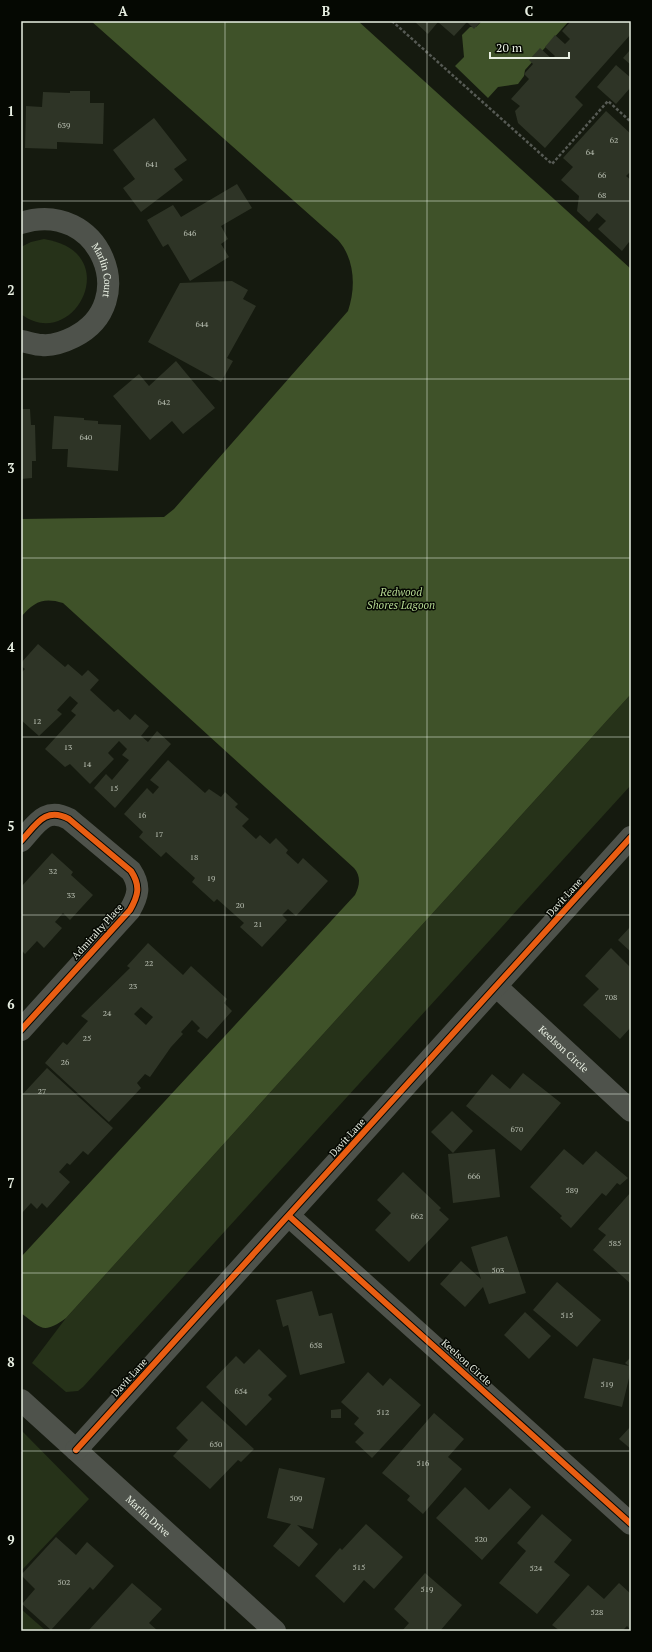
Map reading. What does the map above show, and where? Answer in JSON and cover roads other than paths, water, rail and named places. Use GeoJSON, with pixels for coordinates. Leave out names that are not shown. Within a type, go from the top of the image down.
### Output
{"type":"FeatureCollection","features":[{"type":"Feature","properties":{"kind":"street","name":"Marlin Court"},"geometry":{"type":"LineString","coordinates":[[21,223],[34,219],[54,219],[74,225],[90,237],[102,253],[108,274],[107,296],[98,316],[84,332],[64,342],[42,345],[21,341]]}},
{"type":"Feature","properties":{"kind":"street","name":"Admiralty Place"},"geometry":{"type":"LineString","coordinates":[[21,841],[44,817],[51,814],[61,815],[69,819],[131,872],[136,879],[138,889],[135,901],[130,910],[21,1030]]}},
{"type":"Feature","properties":{"kind":"street","name":"Davit Lane"},"geometry":{"type":"LineString","coordinates":[[76,1450],[497,987],[631,837]]}},
{"type":"Feature","properties":{"kind":"street","name":"Keelson Circle"},"geometry":{"type":"LineString","coordinates":[[497,987],[631,1110]]}},
{"type":"Feature","properties":{"kind":"street","name":"Keelson Circle"},"geometry":{"type":"LineString","coordinates":[[289,1216],[631,1524]]}},
{"type":"Feature","properties":{"kind":"street","name":"Marlin Drive"},"geometry":{"type":"LineString","coordinates":[[21,1400],[275,1631]]}},
{"type":"Feature","properties":{"kind":"water","name":"Redwood Shores Lagoon"},"geometry":{"type":"Polygon","coordinates":[[[91,21],[358,21],[631,269],[631,694],[66,1318],[52,1326],[42,1328],[21,1313],[21,1257],[355,895],[359,881],[358,874],[354,868],[63,603],[56,601],[39,602],[21,617],[21,519],[164,517],[174,509],[348,311],[351,302],[353,283],[351,265],[344,248],[338,240],[91,21]]]}},
{"type":"Feature","properties":{"kind":"water"},"geometry":{"type":"Polygon","coordinates":[[[482,21],[569,21],[525,70],[524,76],[518,84],[498,87],[488,98],[455,66],[464,57],[462,35],[470,27],[476,27],[482,21]]]}}]}
